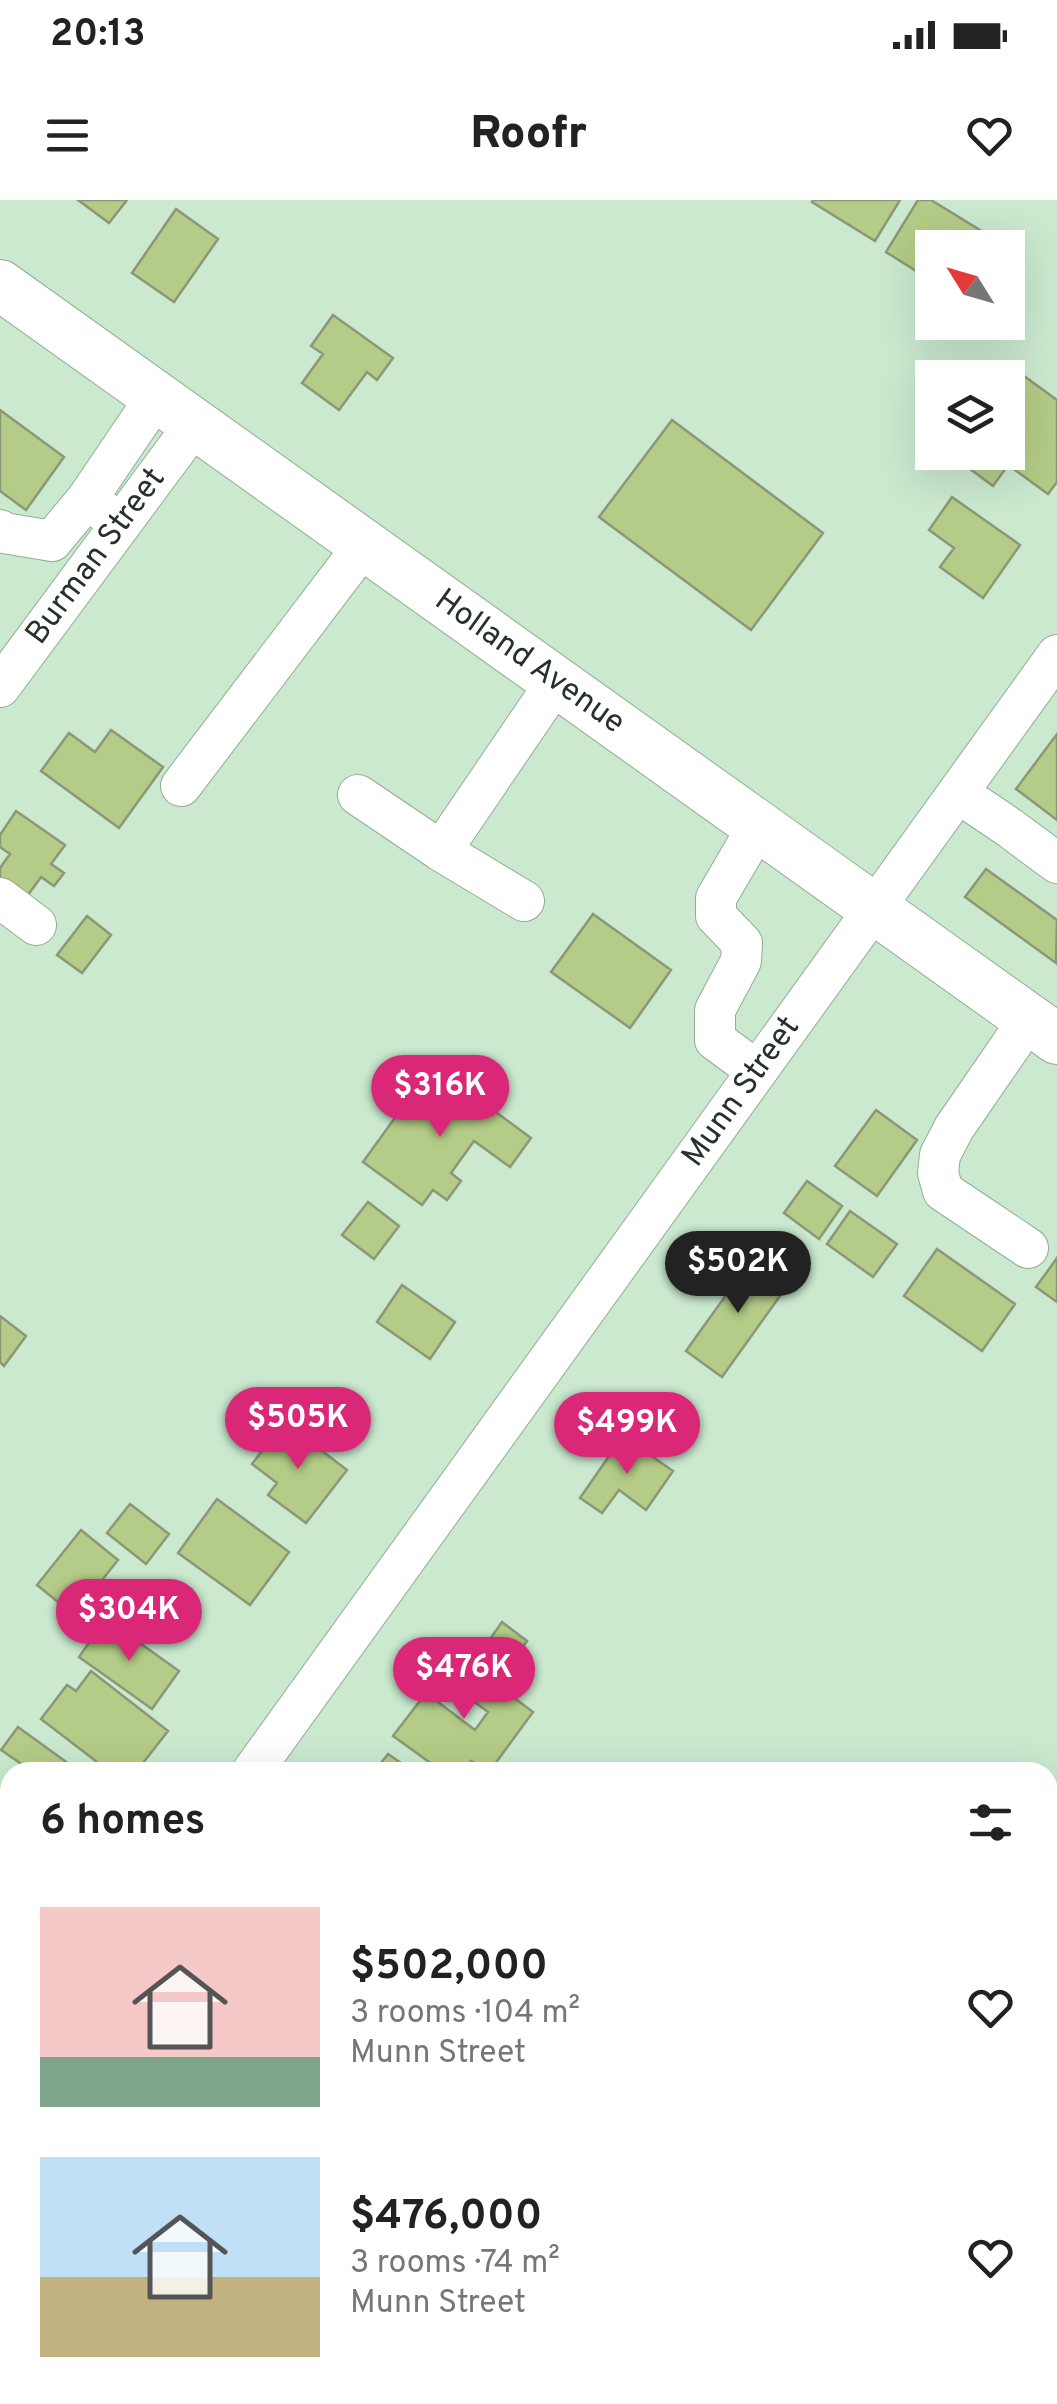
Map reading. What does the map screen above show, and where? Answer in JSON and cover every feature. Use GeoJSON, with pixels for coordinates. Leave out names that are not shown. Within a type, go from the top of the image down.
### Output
{"type":"FeatureCollection","features":[{"type":"Feature","properties":{"kind":"main road","name":"Holland Avenue"},"geometry":{"type":"LineString","coordinates":[[0,285],[1043,1029]]}},
{"type":"Feature","properties":{"kind":"street"},"geometry":{"type":"LineString","coordinates":[[0,530],[52,541],[87,498],[175,410]]}},
{"type":"Feature","properties":{"kind":"street","name":"Burman Street"},"geometry":{"type":"LineString","coordinates":[[0,687],[122,524],[175,410]]}},
{"type":"Feature","properties":{"kind":"street"},"geometry":{"type":"LineString","coordinates":[[87,498],[122,524]]}},
{"type":"Feature","properties":{"kind":"street"},"geometry":{"type":"LineString","coordinates":[[180,786],[364,545]]}},
{"type":"Feature","properties":{"kind":"street","name":"Munn Street"},"geometry":{"type":"LineString","coordinates":[[259,1762],[1057,655]]}},
{"type":"Feature","properties":{"kind":"street"},"geometry":{"type":"LineString","coordinates":[[440,850],[556,682]]}},
{"type":"Feature","properties":{"kind":"street"},"geometry":{"type":"LineString","coordinates":[[958,794],[1057,863]]}},
{"type":"Feature","properties":{"kind":"street"},"geometry":{"type":"LineString","coordinates":[[358,795],[524,900]]}},
{"type":"Feature","properties":{"kind":"street"},"geometry":{"type":"LineString","coordinates":[[757,1071],[715,1040],[715,1010],[741,961],[742,943],[716,916],[716,898],[758,826]]}},
{"type":"Feature","properties":{"kind":"street"},"geometry":{"type":"LineString","coordinates":[[0,898],[36,925]]}},
{"type":"Feature","properties":{"kind":"street"},"geometry":{"type":"LineString","coordinates":[[1028,1248],[943,1191],[938,1173],[940,1155],[954,1128],[1043,1029]]}},
{"type":"Feature","properties":{"kind":"building"},"geometry":{"type":"Polygon","coordinates":[[[78,200],[127,200],[109,223],[78,200]]]}},
{"type":"Feature","properties":{"kind":"building"},"geometry":{"type":"Polygon","coordinates":[[[813,200],[900,200],[875,241],[813,200]]]}},
{"type":"Feature","properties":{"kind":"building"},"geometry":{"type":"Polygon","coordinates":[[[918,200],[931,200],[980,230],[915,230],[915,270],[886,252],[918,200]]]}},
{"type":"Feature","properties":{"kind":"building"},"geometry":{"type":"Polygon","coordinates":[[[176,209],[218,239],[174,302],[132,273],[176,209]]]}},
{"type":"Feature","properties":{"kind":"building"},"geometry":{"type":"Polygon","coordinates":[[[333,315],[393,358],[377,380],[367,372],[339,410],[302,383],[323,354],[311,346],[333,315]]]}},
{"type":"Feature","properties":{"kind":"building"},"geometry":{"type":"Polygon","coordinates":[[[1025,377],[1057,400],[1057,482],[1048,494],[1015,470],[1025,470],[1025,377]]]}},
{"type":"Feature","properties":{"kind":"building"},"geometry":{"type":"Polygon","coordinates":[[[0,410],[64,457],[26,510],[0,491],[0,410]]]}},
{"type":"Feature","properties":{"kind":"building"},"geometry":{"type":"Polygon","coordinates":[[[672,420],[823,533],[751,630],[599,517],[672,420]]]}},
{"type":"Feature","properties":{"kind":"building"},"geometry":{"type":"Polygon","coordinates":[[[971,470],[1004,470],[993,486],[971,470]]]}},
{"type":"Feature","properties":{"kind":"building"},"geometry":{"type":"Polygon","coordinates":[[[952,497],[1020,545],[983,598],[940,567],[954,548],[929,530],[952,497]]]}},
{"type":"Feature","properties":{"kind":"building"},"geometry":{"type":"Polygon","coordinates":[[[111,730],[163,767],[119,828],[41,771],[69,733],[95,752],[111,730]]]}},
{"type":"Feature","properties":{"kind":"building"},"geometry":{"type":"Polygon","coordinates":[[[1057,734],[1057,820],[1016,789],[1057,734]]]}},
{"type":"Feature","properties":{"kind":"building"},"geometry":{"type":"Polygon","coordinates":[[[16,811],[65,845],[51,864],[64,873],[54,886],[41,877],[23,902],[0,886],[0,868],[10,854],[0,847],[0,835],[16,811]]]}},
{"type":"Feature","properties":{"kind":"building"},"geometry":{"type":"Polygon","coordinates":[[[986,869],[1057,920],[1056,963],[965,897],[986,869]]]}},
{"type":"Feature","properties":{"kind":"building"},"geometry":{"type":"Polygon","coordinates":[[[593,914],[671,970],[630,1028],[551,972],[593,914]]]}},
{"type":"Feature","properties":{"kind":"building"},"geometry":{"type":"Polygon","coordinates":[[[87,916],[111,935],[82,973],[57,955],[87,916]]]}},
{"type":"Feature","properties":{"kind":"building"},"geometry":{"type":"Polygon","coordinates":[[[423,1079],[441,1093],[451,1079],[531,1138],[510,1167],[474,1141],[451,1173],[461,1181],[447,1200],[433,1190],[422,1205],[363,1162],[423,1079]]]}},
{"type":"Feature","properties":{"kind":"building"},"geometry":{"type":"Polygon","coordinates":[[[876,1110],[917,1140],[877,1196],[835,1166],[876,1110]]]}},
{"type":"Feature","properties":{"kind":"building"},"geometry":{"type":"Polygon","coordinates":[[[807,1181],[842,1206],[819,1239],[784,1213],[807,1181]]]}},
{"type":"Feature","properties":{"kind":"building"},"geometry":{"type":"Polygon","coordinates":[[[368,1202],[399,1226],[374,1259],[342,1235],[368,1202]]]}},
{"type":"Feature","properties":{"kind":"building"},"geometry":{"type":"Polygon","coordinates":[[[850,1211],[897,1244],[873,1277],[827,1244],[850,1211]]]}},
{"type":"Feature","properties":{"kind":"building"},"geometry":{"type":"Polygon","coordinates":[[[937,1249],[1015,1304],[982,1351],[904,1296],[937,1249]]]}},
{"type":"Feature","properties":{"kind":"building"},"geometry":{"type":"Polygon","coordinates":[[[754,1256],[790,1282],[722,1377],[686,1351],[754,1256]]]}},
{"type":"Feature","properties":{"kind":"building"},"geometry":{"type":"Polygon","coordinates":[[[1057,1258],[1057,1302],[1036,1287],[1057,1258]]]}},
{"type":"Feature","properties":{"kind":"building"},"geometry":{"type":"Polygon","coordinates":[[[402,1285],[455,1322],[430,1359],[377,1322],[402,1285]]]}},
{"type":"Feature","properties":{"kind":"building"},"geometry":{"type":"Polygon","coordinates":[[[0,1316],[26,1336],[4,1366],[0,1362],[0,1316]]]}},
{"type":"Feature","properties":{"kind":"building"},"geometry":{"type":"Polygon","coordinates":[[[284,1422],[347,1470],[306,1523],[268,1495],[277,1483],[252,1464],[284,1422]]]}},
{"type":"Feature","properties":{"kind":"building"},"geometry":{"type":"Polygon","coordinates":[[[623,1436],[673,1471],[646,1510],[619,1490],[602,1513],[580,1498],[623,1436]]]}},
{"type":"Feature","properties":{"kind":"building"},"geometry":{"type":"Polygon","coordinates":[[[217,1499],[289,1552],[250,1605],[178,1553],[217,1499]]]}},
{"type":"Feature","properties":{"kind":"building"},"geometry":{"type":"Polygon","coordinates":[[[130,1504],[169,1534],[146,1564],[107,1533],[130,1504]]]}},
{"type":"Feature","properties":{"kind":"building"},"geometry":{"type":"Polygon","coordinates":[[[81,1530],[118,1560],[74,1615],[37,1585],[81,1530]]]}},
{"type":"Feature","properties":{"kind":"building"},"geometry":{"type":"Polygon","coordinates":[[[106,1619],[179,1671],[152,1709],[79,1657],[106,1619]]]}},
{"type":"Feature","properties":{"kind":"building"},"geometry":{"type":"Polygon","coordinates":[[[502,1622],[527,1641],[508,1667],[483,1649],[502,1622]]]}},
{"type":"Feature","properties":{"kind":"building"},"geometry":{"type":"Polygon","coordinates":[[[450,1650],[533,1712],[496,1762],[429,1762],[393,1736],[426,1693],[475,1730],[488,1712],[434,1672],[450,1650]]]}},
{"type":"Feature","properties":{"kind":"building"},"geometry":{"type":"Polygon","coordinates":[[[91,1671],[168,1731],[144,1762],[97,1762],[41,1719],[67,1685],[76,1691],[91,1671]]]}},
{"type":"Feature","properties":{"kind":"building"},"geometry":{"type":"Polygon","coordinates":[[[18,1727],[66,1762],[18,1762],[1,1750],[18,1727]]]}},
{"type":"Feature","properties":{"kind":"building"},"geometry":{"type":"Polygon","coordinates":[[[388,1754],[400,1762],[382,1762],[388,1754]]]}}]}
